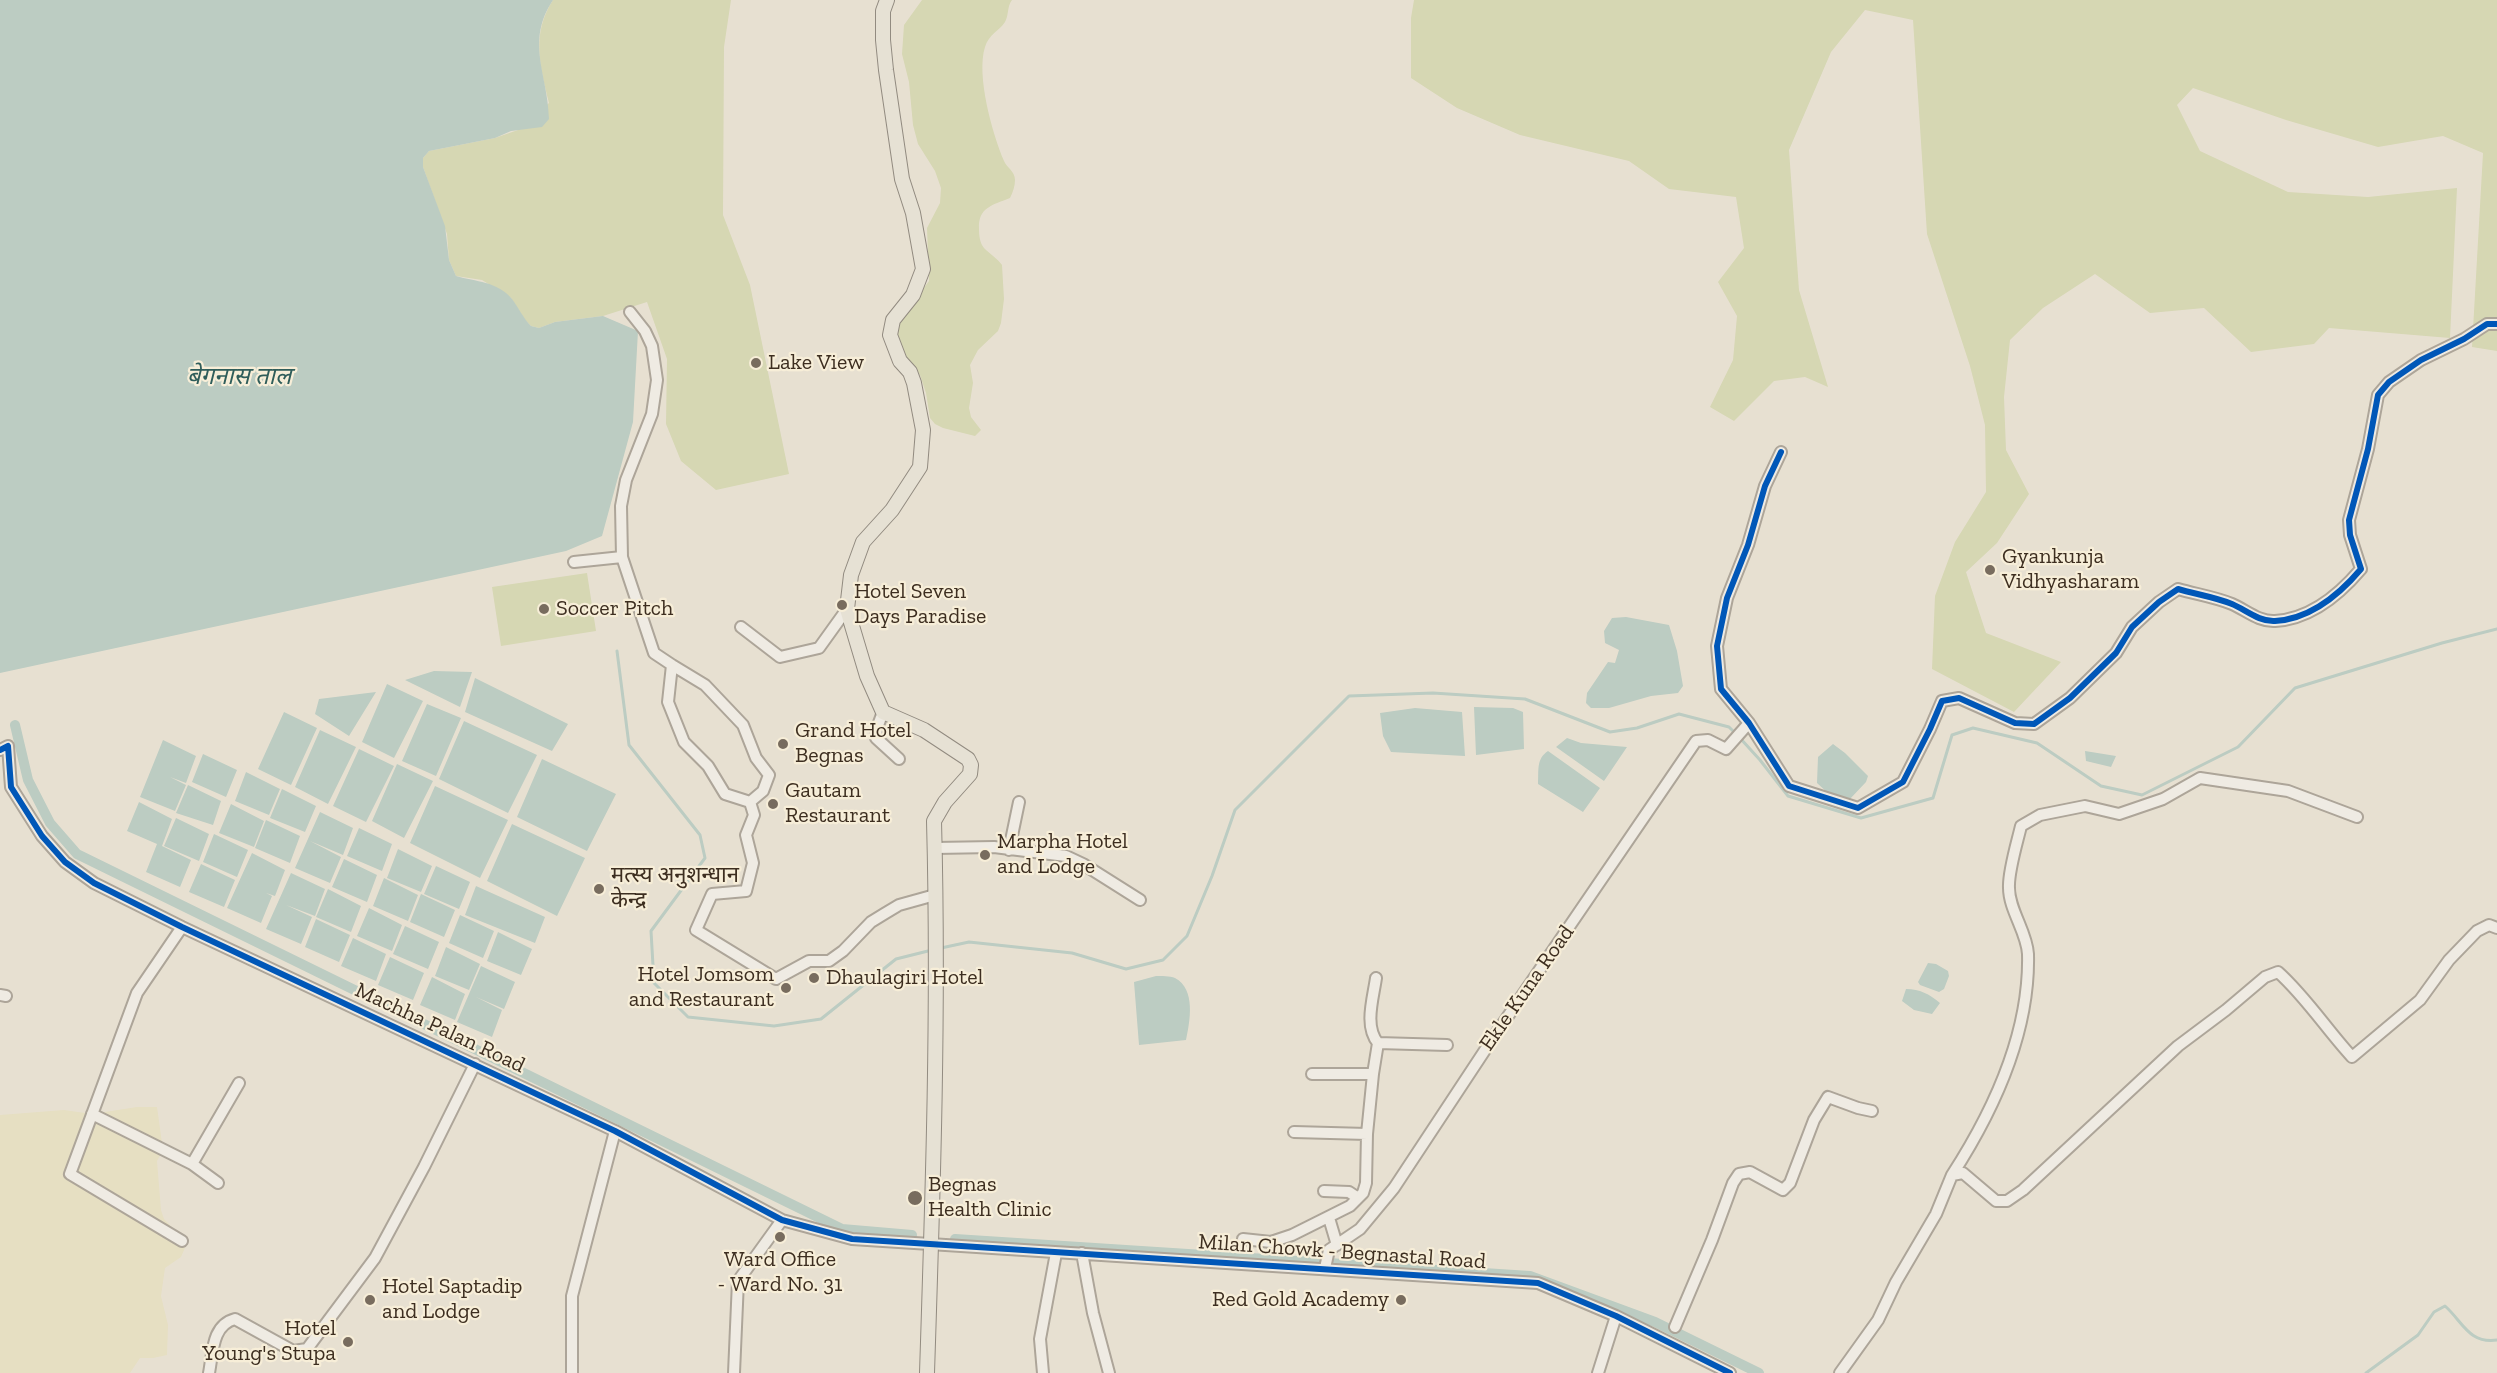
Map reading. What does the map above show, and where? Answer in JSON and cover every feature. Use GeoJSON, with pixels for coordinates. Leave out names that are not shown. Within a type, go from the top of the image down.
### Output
{"type":"FeatureCollection","features":[{"type":"Feature","properties":{"kind":"main road"},"geometry":{"type":"LineString","coordinates":[[887,0],[884,11],[883,39],[886,70],[902,179],[913,213],[923,269],[913,295],[893,320],[890,336],[900,361],[910,372],[917,393],[923,445],[920,467],[892,510],[863,542],[851,575],[847,609],[867,676],[883,712],[924,730],[968,759],[971,765],[970,774],[945,802],[934,821],[936,975],[932,1243],[927,1373]]}},
{"type":"Feature","properties":{"kind":"street"},"geometry":{"type":"LineString","coordinates":[[630,312],[645,331],[652,346],[657,380],[652,414],[626,480],[621,506],[622,557],[654,652],[705,685],[743,725],[756,758],[769,775],[763,791],[750,802]]}},
{"type":"Feature","properties":{"kind":"street"},"geometry":{"type":"LineString","coordinates":[[1781,452],[1765,486],[1748,545],[1727,598],[1717,646],[1721,689],[1749,723],[1789,786],[1858,808],[1903,782],[1942,701],[1959,698],[2014,723],[2034,724],[2070,698],[2116,653],[2132,627],[2159,602],[2178,589],[2230,603],[2254,616],[2274,621],[2313,612],[2361,569],[2350,535],[2349,520],[2368,449],[2378,395],[2389,382],[2421,360],[2487,324],[2497,324]]}},
{"type":"Feature","properties":{"kind":"street"},"geometry":{"type":"LineString","coordinates":[[574,562],[622,557]]}},
{"type":"Feature","properties":{"kind":"street"},"geometry":{"type":"LineString","coordinates":[[741,627],[780,657],[819,648],[847,609]]}},
{"type":"Feature","properties":{"kind":"street"},"geometry":{"type":"LineString","coordinates":[[672,665],[668,702],[684,742],[708,766],[725,794],[750,802]]}},
{"type":"Feature","properties":{"kind":"street"},"geometry":{"type":"LineString","coordinates":[[883,712],[876,738],[899,759]]}},
{"type":"Feature","properties":{"kind":"street","name":"Ekle Kuna Road"},"geometry":{"type":"LineString","coordinates":[[1333,1248],[1360,1229],[1394,1188],[1491,1041],[1696,741],[1708,740],[1726,749],[1749,723]]}},
{"type":"Feature","properties":{"kind":"street","name":"Machha Palan Road"},"geometry":{"type":"LineString","coordinates":[[4,748],[11,787],[42,837],[65,862],[94,883],[182,927],[615,1131],[782,1220],[852,1239],[932,1243]]}},
{"type":"Feature","properties":{"kind":"street"},"geometry":{"type":"LineString","coordinates":[[1840,1373],[1878,1320],[1896,1282],[1936,1214],[1952,1175],[1971,1146],[2014,1052],[2026,995],[2028,951],[2008,889],[2021,826],[2040,815],[2085,806],[2119,814],[2163,799],[2200,778],[2288,791],[2357,817]]}},
{"type":"Feature","properties":{"kind":"street"},"geometry":{"type":"LineString","coordinates":[[750,802],[754,815],[746,835],[753,863],[746,891],[712,894],[696,930],[776,979],[809,961],[829,961],[843,951],[871,922],[899,905],[935,895]]}},
{"type":"Feature","properties":{"kind":"street"},"geometry":{"type":"LineString","coordinates":[[1009,850],[1018,802]]}},
{"type":"Feature","properties":{"kind":"street"},"geometry":{"type":"LineString","coordinates":[[935,848],[994,847],[1066,856],[1083,864],[1140,900]]}},
{"type":"Feature","properties":{"kind":"street"},"geometry":{"type":"LineString","coordinates":[[1952,1175],[1963,1173],[1996,1201],[2007,1201],[2023,1190],[2178,1046],[2265,977],[2278,972],[2352,1057],[2420,1000],[2449,960],[2476,931],[2489,926],[2497,928]]}},
{"type":"Feature","properties":{"kind":"street"},"geometry":{"type":"LineString","coordinates":[[182,927],[137,993],[70,1174],[182,1241]]}},
{"type":"Feature","properties":{"kind":"street"},"geometry":{"type":"LineString","coordinates":[[1376,978],[1370,1028],[1372,1036],[1378,1043],[1447,1046]]}},
{"type":"Feature","properties":{"kind":"street"},"geometry":{"type":"LineString","coordinates":[[1243,1239],[1271,1242],[1329,1218],[1350,1206],[1363,1193],[1366,1184],[1367,1134],[1378,1043]]}},
{"type":"Feature","properties":{"kind":"street"},"geometry":{"type":"LineString","coordinates":[[209,1373],[218,1329],[225,1322],[235,1319],[293,1351],[307,1348],[375,1258],[424,1167],[475,1064]]}},
{"type":"Feature","properties":{"kind":"street"},"geometry":{"type":"LineString","coordinates":[[1312,1074],[1373,1074]]}},
{"type":"Feature","properties":{"kind":"street"},"geometry":{"type":"LineString","coordinates":[[192,1164],[239,1083]]}},
{"type":"Feature","properties":{"kind":"street"},"geometry":{"type":"LineString","coordinates":[[1675,1327],[1712,1240],[1733,1183],[1739,1174],[1750,1172],[1783,1190],[1790,1183],[1814,1120],[1828,1097],[1872,1111]]}},
{"type":"Feature","properties":{"kind":"street"},"geometry":{"type":"LineString","coordinates":[[92,1114],[192,1164],[218,1183]]}},
{"type":"Feature","properties":{"kind":"street"},"geometry":{"type":"LineString","coordinates":[[572,1373],[572,1296],[615,1131]]}},
{"type":"Feature","properties":{"kind":"street"},"geometry":{"type":"LineString","coordinates":[[1294,1132],[1367,1134]]}},
{"type":"Feature","properties":{"kind":"street"},"geometry":{"type":"LineString","coordinates":[[1324,1191],[1349,1192],[1358,1198]]}},
{"type":"Feature","properties":{"kind":"street"},"geometry":{"type":"LineString","coordinates":[[1325,1268],[1333,1248],[1329,1218]]}},
{"type":"Feature","properties":{"kind":"street"},"geometry":{"type":"LineString","coordinates":[[734,1373],[738,1281],[782,1220]]}},
{"type":"Feature","properties":{"kind":"street","name":"Milan Chowk - Begnastal Road"},"geometry":{"type":"LineString","coordinates":[[932,1243],[1056,1253],[1538,1283],[1616,1316],[1730,1373]]}},
{"type":"Feature","properties":{"kind":"street"},"geometry":{"type":"LineString","coordinates":[[1043,1373],[1040,1339],[1056,1253]]}},
{"type":"Feature","properties":{"kind":"street"},"geometry":{"type":"LineString","coordinates":[[1082,1253],[1093,1313],[1108,1373]]}},
{"type":"Feature","properties":{"kind":"street"},"geometry":{"type":"LineString","coordinates":[[1598,1373],[1616,1316]]}},
{"type":"Feature","properties":{"kind":"shaded area"},"geometry":{"type":"Polygon","coordinates":[[[137,1107],[157,1107],[163,1150],[157,1161],[161,1210],[164,1219],[187,1243],[181,1257],[165,1268],[161,1296],[168,1325],[167,1355],[140,1358],[130,1373],[0,1373],[0,1115],[64,1110],[92,1114],[137,1107]]]}},
{"type":"Feature","properties":{"kind":"green space"},"geometry":{"type":"Polygon","coordinates":[[[553,0],[731,0],[724,47],[723,215],[750,285],[789,474],[716,490],[681,461],[666,424],[667,359],[647,302],[603,316],[555,322],[539,328],[531,326],[525,320],[511,298],[482,280],[456,276],[449,260],[447,234],[423,167],[423,158],[429,151],[495,138],[518,130],[549,103],[539,50],[542,25],[553,0]]]}},
{"type":"Feature","properties":{"kind":"green space"},"geometry":{"type":"Polygon","coordinates":[[[922,0],[1012,0],[1005,22],[985,47],[983,59],[982,73],[990,120],[1004,161],[1014,174],[1015,180],[1010,198],[984,211],[979,222],[983,246],[1002,265],[1004,299],[998,331],[978,350],[970,365],[973,383],[969,408],[971,417],[981,430],[975,436],[943,428],[930,418],[920,375],[907,365],[899,350],[896,332],[898,323],[929,281],[927,228],[940,203],[941,188],[935,171],[918,144],[913,125],[909,82],[902,54],[904,25],[922,0]]]}},
{"type":"Feature","properties":{"kind":"green space"},"geometry":{"type":"Polygon","coordinates":[[[1414,0],[2497,0],[2497,351],[2472,347],[2483,153],[2443,136],[2378,147],[2286,120],[2193,88],[2177,105],[2200,151],[2288,192],[2368,197],[2457,188],[2450,338],[2329,328],[2314,344],[2251,352],[2204,308],[2150,313],[2095,274],[2043,308],[2010,340],[2004,397],[2006,450],[2029,494],[1997,543],[1966,572],[1986,633],[2061,662],[2014,712],[1932,669],[1935,596],[1955,542],[1986,492],[1985,425],[1970,366],[1927,234],[1913,20],[1865,10],[1831,52],[1789,150],[1799,290],[1828,387],[1805,377],[1774,381],[1734,421],[1710,407],[1733,360],[1737,316],[1718,282],[1744,248],[1736,197],[1669,189],[1629,161],[1520,135],[1457,108],[1411,78],[1411,18],[1414,0]]]}},
{"type":"Feature","properties":{"kind":"green space","name":"Soccer Pitch"},"geometry":{"type":"Polygon","coordinates":[[[587,573],[596,631],[501,646],[492,587],[587,573]]]}},
{"type":"Feature","properties":{"kind":"water","name":"बेगनास ताल"},"geometry":{"type":"Polygon","coordinates":[[[0,0],[553,0],[540,30],[539,44],[549,119],[542,127],[511,131],[495,138],[429,151],[423,158],[423,167],[445,226],[449,260],[456,276],[493,285],[506,293],[531,326],[539,328],[555,322],[603,316],[638,331],[633,422],[602,536],[566,551],[0,673],[0,0]]]}},
{"type":"Feature","properties":{"kind":"water"},"geometry":{"type":"Polygon","coordinates":[[[1626,617],[1669,625],[1677,651],[1683,686],[1678,693],[1651,696],[1609,708],[1591,708],[1586,703],[1587,693],[1608,662],[1615,663],[1619,650],[1605,643],[1604,631],[1612,618],[1626,617]]]}},
{"type":"Feature","properties":{"kind":"water"},"geometry":{"type":"Polygon","coordinates":[[[434,671],[472,672],[460,707],[405,680],[434,671]]]}},
{"type":"Feature","properties":{"kind":"water"},"geometry":{"type":"Polygon","coordinates":[[[475,678],[568,724],[552,751],[465,712],[475,678]]]}},
{"type":"Feature","properties":{"kind":"water"},"geometry":{"type":"Polygon","coordinates":[[[387,684],[423,701],[394,758],[362,742],[387,684]]]}},
{"type":"Feature","properties":{"kind":"water"},"geometry":{"type":"Polygon","coordinates":[[[376,692],[349,736],[315,714],[319,699],[376,692]]]}},
{"type":"Feature","properties":{"kind":"water"},"geometry":{"type":"Polygon","coordinates":[[[427,704],[461,718],[436,776],[402,761],[427,704]]]}},
{"type":"Feature","properties":{"kind":"water"},"geometry":{"type":"Polygon","coordinates":[[[1474,707],[1513,708],[1523,712],[1524,749],[1476,755],[1474,707]]]}},
{"type":"Feature","properties":{"kind":"water"},"geometry":{"type":"Polygon","coordinates":[[[1415,708],[1462,712],[1465,756],[1391,752],[1383,736],[1380,713],[1415,708]]]}},
{"type":"Feature","properties":{"kind":"water"},"geometry":{"type":"Polygon","coordinates":[[[284,712],[317,728],[291,785],[258,769],[284,712]]]}},
{"type":"Feature","properties":{"kind":"water"},"geometry":{"type":"Polygon","coordinates":[[[464,721],[537,755],[508,813],[439,779],[464,721]]]}},
{"type":"Feature","properties":{"kind":"water"},"geometry":{"type":"Polygon","coordinates":[[[320,730],[356,747],[328,804],[295,787],[320,730]]]}},
{"type":"Feature","properties":{"kind":"water"},"geometry":{"type":"Polygon","coordinates":[[[1567,738],[1581,743],[1627,747],[1604,781],[1556,747],[1567,738]]]}},
{"type":"Feature","properties":{"kind":"water"},"geometry":{"type":"Polygon","coordinates":[[[163,740],[196,756],[186,783],[170,777],[186,785],[175,811],[140,797],[163,740]]]}},
{"type":"Feature","properties":{"kind":"water"},"geometry":{"type":"Polygon","coordinates":[[[1833,744],[1868,776],[1866,782],[1849,800],[1830,795],[1817,783],[1818,757],[1833,744]]]}},
{"type":"Feature","properties":{"kind":"water"},"geometry":{"type":"Polygon","coordinates":[[[359,749],[394,766],[366,822],[333,806],[359,749]]]}},
{"type":"Feature","properties":{"kind":"water"},"geometry":{"type":"Polygon","coordinates":[[[1548,751],[1600,788],[1583,812],[1538,784],[1540,761],[1548,751]]]}},
{"type":"Feature","properties":{"kind":"water"},"geometry":{"type":"Polygon","coordinates":[[[2085,751],[2116,756],[2111,767],[2086,761],[2085,751]]]}},
{"type":"Feature","properties":{"kind":"water"},"geometry":{"type":"Polygon","coordinates":[[[203,754],[237,770],[226,797],[192,782],[203,754]]]}},
{"type":"Feature","properties":{"kind":"water"},"geometry":{"type":"Polygon","coordinates":[[[542,759],[616,794],[587,851],[517,817],[542,759]]]}},
{"type":"Feature","properties":{"kind":"water"},"geometry":{"type":"Polygon","coordinates":[[[397,764],[433,781],[404,838],[372,821],[397,764]]]}},
{"type":"Feature","properties":{"kind":"water"},"geometry":{"type":"Polygon","coordinates":[[[246,772],[280,789],[269,815],[235,801],[246,772]]]}},
{"type":"Feature","properties":{"kind":"water"},"geometry":{"type":"Polygon","coordinates":[[[188,785],[221,801],[213,825],[176,813],[188,785]]]}},
{"type":"Feature","properties":{"kind":"water"},"geometry":{"type":"Polygon","coordinates":[[[435,786],[508,820],[480,878],[410,843],[435,786]]]}},
{"type":"Feature","properties":{"kind":"water"},"geometry":{"type":"Polygon","coordinates":[[[282,789],[316,806],[305,832],[270,818],[282,789]]]}},
{"type":"Feature","properties":{"kind":"water"},"geometry":{"type":"Polygon","coordinates":[[[139,802],[172,819],[162,846],[191,860],[180,887],[146,872],[157,844],[127,831],[139,802]]]}},
{"type":"Feature","properties":{"kind":"water"},"geometry":{"type":"Polygon","coordinates":[[[231,804],[264,821],[254,847],[219,833],[231,804]]]}},
{"type":"Feature","properties":{"kind":"water"},"geometry":{"type":"Polygon","coordinates":[[[320,812],[353,828],[343,855],[310,841],[341,857],[330,883],[295,868],[320,812]]]}},
{"type":"Feature","properties":{"kind":"water"},"geometry":{"type":"Polygon","coordinates":[[[176,818],[209,834],[199,861],[164,846],[176,818]]]}},
{"type":"Feature","properties":{"kind":"water"},"geometry":{"type":"Polygon","coordinates":[[[266,820],[300,836],[290,863],[255,848],[266,820]]]}},
{"type":"Feature","properties":{"kind":"water"},"geometry":{"type":"Polygon","coordinates":[[[512,824],[585,858],[557,916],[487,881],[512,824]]]}},
{"type":"Feature","properties":{"kind":"water"},"geometry":{"type":"Polygon","coordinates":[[[359,828],[392,844],[382,871],[347,856],[359,828]]]}},
{"type":"Feature","properties":{"kind":"water"},"geometry":{"type":"Polygon","coordinates":[[[214,834],[248,850],[237,877],[203,862],[214,834]]]}},
{"type":"Feature","properties":{"kind":"water"},"geometry":{"type":"Polygon","coordinates":[[[398,849],[432,866],[421,892],[387,878],[398,849]]]}},
{"type":"Feature","properties":{"kind":"water"},"geometry":{"type":"Polygon","coordinates":[[[252,853],[285,870],[275,896],[266,893],[272,896],[261,923],[227,908],[252,853]]]}},
{"type":"Feature","properties":{"kind":"water"},"geometry":{"type":"Polygon","coordinates":[[[344,859],[377,875],[367,902],[332,887],[344,859]]]}},
{"type":"Feature","properties":{"kind":"water"},"geometry":{"type":"Polygon","coordinates":[[[201,864],[235,880],[224,907],[189,892],[201,864]]]}},
{"type":"Feature","properties":{"kind":"water"},"geometry":{"type":"Polygon","coordinates":[[[436,866],[470,882],[459,909],[424,894],[436,866]]]}},
{"type":"Feature","properties":{"kind":"water"},"geometry":{"type":"Polygon","coordinates":[[[291,873],[325,889],[315,916],[286,905],[312,917],[301,944],[266,929],[291,873]]]}},
{"type":"Feature","properties":{"kind":"water"},"geometry":{"type":"Polygon","coordinates":[[[384,878],[418,895],[408,921],[373,906],[384,878]]]}},
{"type":"Feature","properties":{"kind":"water"},"geometry":{"type":"Polygon","coordinates":[[[476,886],[545,917],[535,943],[465,915],[476,886]]]}},
{"type":"Feature","properties":{"kind":"water"},"geometry":{"type":"Polygon","coordinates":[[[328,889],[361,906],[351,932],[316,917],[328,889]]]}},
{"type":"Feature","properties":{"kind":"water"},"geometry":{"type":"Polygon","coordinates":[[[421,894],[455,910],[444,937],[410,922],[421,894]]]}},
{"type":"Feature","properties":{"kind":"water"},"geometry":{"type":"Polygon","coordinates":[[[369,908],[402,925],[392,951],[357,936],[369,908]]]}},
{"type":"Feature","properties":{"kind":"water"},"geometry":{"type":"Polygon","coordinates":[[[460,915],[494,931],[483,958],[449,943],[460,915]]]}},
{"type":"Feature","properties":{"kind":"water"},"geometry":{"type":"Polygon","coordinates":[[[316,919],[350,935],[339,962],[305,947],[316,919]]]}},
{"type":"Feature","properties":{"kind":"water"},"geometry":{"type":"Polygon","coordinates":[[[405,926],[439,942],[428,969],[393,954],[405,926]]]}},
{"type":"Feature","properties":{"kind":"water"},"geometry":{"type":"Polygon","coordinates":[[[498,932],[532,949],[521,975],[487,961],[498,932]]]}},
{"type":"Feature","properties":{"kind":"water"},"geometry":{"type":"Polygon","coordinates":[[[353,938],[386,954],[376,981],[341,966],[353,938]]]}},
{"type":"Feature","properties":{"kind":"water"},"geometry":{"type":"Polygon","coordinates":[[[446,947],[480,964],[469,990],[435,976],[446,947]]]}},
{"type":"Feature","properties":{"kind":"water"},"geometry":{"type":"Polygon","coordinates":[[[390,957],[424,973],[413,1000],[378,985],[390,957]]]}},
{"type":"Feature","properties":{"kind":"water"},"geometry":{"type":"Polygon","coordinates":[[[1928,963],[1936,964],[1948,971],[1949,976],[1944,989],[1939,992],[1920,985],[1918,982],[1928,963]]]}},
{"type":"Feature","properties":{"kind":"water"},"geometry":{"type":"Polygon","coordinates":[[[481,966],[515,982],[504,1009],[476,997],[502,1010],[492,1037],[457,1022],[481,966]]]}},
{"type":"Feature","properties":{"kind":"water"},"geometry":{"type":"Polygon","coordinates":[[[1156,976],[1175,978],[1186,990],[1190,1006],[1186,1040],[1139,1045],[1134,982],[1156,976]]]}},
{"type":"Feature","properties":{"kind":"water"},"geometry":{"type":"Polygon","coordinates":[[[432,977],[465,994],[455,1020],[420,1005],[432,977]]]}},
{"type":"Feature","properties":{"kind":"water"},"geometry":{"type":"Polygon","coordinates":[[[1906,989],[1924,993],[1940,1003],[1932,1014],[1914,1010],[1902,1001],[1906,989]]]}},
{"type":"Feature","properties":{"kind":"waterway"},"geometry":{"type":"LineString","coordinates":[[1740,738],[1788,796],[1861,818],[1933,798],[1952,735],[1973,728],[2037,743],[2101,786],[2142,795],[2238,747],[2295,688],[2442,643],[2497,629]]}},
{"type":"Feature","properties":{"kind":"waterway"},"geometry":{"type":"LineString","coordinates":[[617,651],[629,745],[700,835],[705,858],[651,931],[654,983],[688,1017],[774,1026],[821,1019],[896,959],[932,950]]}},
{"type":"Feature","properties":{"kind":"waterway"},"geometry":{"type":"LineString","coordinates":[[941,948],[969,942],[1072,953],[1126,969],[1163,960],[1187,936],[1212,876],[1235,810],[1349,696],[1433,693],[1525,699],[1610,732],[1637,728],[1679,714],[1729,727],[1735,733]]}},
{"type":"Feature","properties":{"kind":"waterway"},"geometry":{"type":"LineString","coordinates":[[15,725],[28,780],[50,823],[77,854],[842,1229],[912,1235]]}},
{"type":"Feature","properties":{"kind":"waterway"},"geometry":{"type":"LineString","coordinates":[[955,1239],[1530,1276],[1655,1322],[1759,1373]]}},
{"type":"Feature","properties":{"kind":"waterway"},"geometry":{"type":"LineString","coordinates":[[2366,1373],[2418,1335],[2434,1312],[2445,1306],[2473,1335],[2480,1339],[2497,1340]]}},
{"type":"Feature","properties":{"kind":"cycle path"},"geometry":{"type":"LineString","coordinates":[[1781,452],[1765,486],[1748,545],[1727,598],[1717,646],[1721,689],[1749,723],[1789,786],[1858,808],[1903,782],[1942,701],[1959,698],[2015,723],[2034,724],[2070,698],[2116,653],[2132,627],[2159,602],[2178,589],[2212,597],[2269,621],[2300,616],[2323,604],[2361,569],[2350,535],[2349,520],[2368,449],[2378,395],[2389,382],[2421,360],[2464,339],[2487,324],[2497,324]]}},
{"type":"Feature","properties":{"kind":"cycle path"},"geometry":{"type":"LineString","coordinates":[[0,750],[8,746],[11,787],[42,836],[65,862],[94,883],[182,927],[615,1131],[782,1220],[852,1239],[1538,1283],[1616,1316],[1730,1373]]}},
{"type":"Feature","properties":{"kind":"place","name":"Lake View"},"geometry":{"type":"Point","coordinates":[756,363]}},
{"type":"Feature","properties":{"kind":"place","name":"Gyankunja Vidhyasharam"},"geometry":{"type":"Point","coordinates":[1990,570]}},
{"type":"Feature","properties":{"kind":"place","name":"Hotel Seven Days Paradise"},"geometry":{"type":"Point","coordinates":[842,605]}},
{"type":"Feature","properties":{"kind":"place","name":"Soccer Pitch"},"geometry":{"type":"Point","coordinates":[544,609]}},
{"type":"Feature","properties":{"kind":"place","name":"Grand Hotel Begnas"},"geometry":{"type":"Point","coordinates":[783,744]}},
{"type":"Feature","properties":{"kind":"place","name":"Gautam Restaurant"},"geometry":{"type":"Point","coordinates":[773,804]}},
{"type":"Feature","properties":{"kind":"place","name":"Marpha Hotel and Lodge"},"geometry":{"type":"Point","coordinates":[985,855]}},
{"type":"Feature","properties":{"kind":"place","name":"मत्स्य अनुशन्धान केन्द्र"},"geometry":{"type":"Point","coordinates":[599,889]}},
{"type":"Feature","properties":{"kind":"place","name":"Dhaulagiri Hotel"},"geometry":{"type":"Point","coordinates":[814,978]}},
{"type":"Feature","properties":{"kind":"place","name":"Hotel Jomsom and Restaurant"},"geometry":{"type":"Point","coordinates":[786,988]}},
{"type":"Feature","properties":{"kind":"place","name":"Begnas Health Clinic"},"geometry":{"type":"Point","coordinates":[915,1198]}},
{"type":"Feature","properties":{"kind":"place","name":"Ward Office - Ward No. 31"},"geometry":{"type":"Point","coordinates":[780,1237]}},
{"type":"Feature","properties":{"kind":"place","name":"Hotel Saptadip and Lodge"},"geometry":{"type":"Point","coordinates":[370,1300]}},
{"type":"Feature","properties":{"kind":"place","name":"Red Gold Academy"},"geometry":{"type":"Point","coordinates":[1401,1300]}},
{"type":"Feature","properties":{"kind":"place","name":"Hotel Young's Stupa"},"geometry":{"type":"Point","coordinates":[348,1342]}}]}
